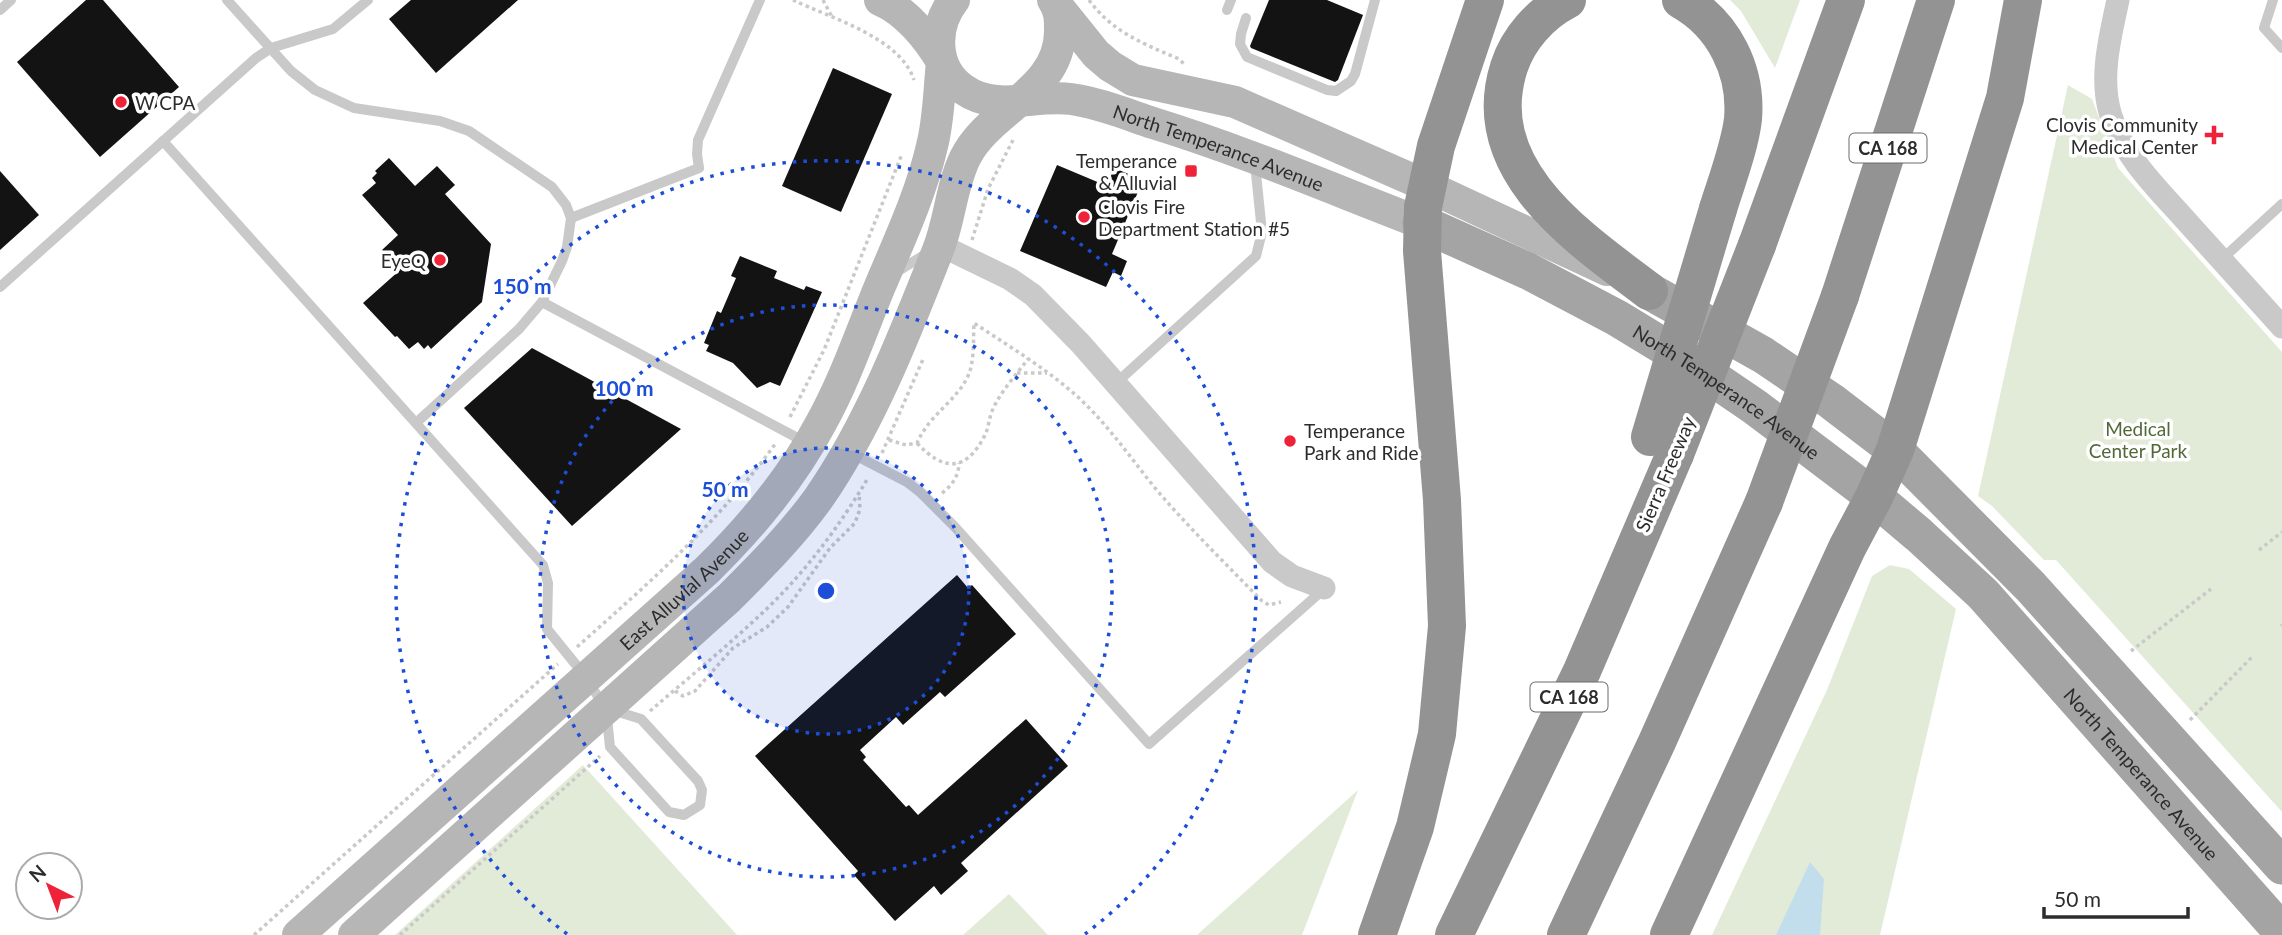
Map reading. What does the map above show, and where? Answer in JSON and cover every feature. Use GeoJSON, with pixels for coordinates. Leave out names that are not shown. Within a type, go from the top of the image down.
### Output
{"type":"FeatureCollection","features":[{"type":"Feature","properties":{"kind":"highway"},"geometry":{"type":"LineString","coordinates":[[1377,935],[1415,827],[1437,734],[1447,626],[1442,500],[1421,223],[1436,146],[1485,0]]}},
{"type":"Feature","properties":{"kind":"highway"},"geometry":{"type":"LineString","coordinates":[[1567,0],[1542,17],[1526,34],[1510,63],[1503,96],[1506,130],[1511,148],[1524,176],[1538,197],[1561,222],[1649,291]]}},
{"type":"Feature","properties":{"kind":"highway"},"geometry":{"type":"LineString","coordinates":[[1662,446],[1718,209],[1742,122],[1742,87],[1738,68],[1729,48],[1704,16],[1681,0]]}},
{"type":"Feature","properties":{"kind":"highway","name":"Sierra Freeway"},"geometry":{"type":"LineString","coordinates":[[1662,446],[1757,245],[1846,0]]}},
{"type":"Feature","properties":{"kind":"highway","name":"CA 168"},"geometry":{"type":"LineString","coordinates":[[1566,935],[1764,502],[1840,296],[1936,0]]}},
{"type":"Feature","properties":{"kind":"highway"},"geometry":{"type":"LineString","coordinates":[[1670,935],[1847,548],[1895,450],[2006,98],[2023,0]]}},
{"type":"Feature","properties":{"kind":"highway","name":"CA 168"},"geometry":{"type":"LineString","coordinates":[[1454,935],[1582,671],[1662,446]]}},
{"type":"Feature","properties":{"kind":"main road","name":"North Temperance Avenue"},"geometry":{"type":"LineString","coordinates":[[1421,223],[1528,271],[1618,318],[1755,407],[1874,497],[1983,594],[2282,932]]}},
{"type":"Feature","properties":{"kind":"main road","name":"North Temperance Avenue"},"geometry":{"type":"LineString","coordinates":[[1649,291],[1763,355],[1831,401],[1895,450],[2031,587],[2282,866]]}},
{"type":"Feature","properties":{"kind":"street"},"geometry":{"type":"LineString","coordinates":[[880,0],[896,9],[921,33],[942,62]]}},
{"type":"Feature","properties":{"kind":"street","name":"East Alluvial Avenue"},"geometry":{"type":"LineString","coordinates":[[298,935],[577,667],[732,546],[765,508],[797,437],[832,402],[909,216],[932,148],[942,62],[938,38],[940,26],[954,0]]}},
{"type":"Feature","properties":{"kind":"street"},"geometry":{"type":"LineString","coordinates":[[2118,0],[2110,34],[2106,76],[2110,114],[2122,144],[2146,175],[2282,327]]}},
{"type":"Feature","properties":{"kind":"street","name":"East Alluvial Avenue"},"geometry":{"type":"LineString","coordinates":[[354,935],[730,598],[774,554],[819,497],[847,451],[884,377],[940,245],[966,155],[982,133],[1018,117],[1054,61],[1059,50],[1060,37],[1058,3]]}},
{"type":"Feature","properties":{"kind":"street","name":"North Temperance Avenue"},"geometry":{"type":"LineString","coordinates":[[1058,3],[1096,54],[1118,92],[1254,157],[1421,223]]}},
{"type":"Feature","properties":{"kind":"street","name":"North Temperance Avenue"},"geometry":{"type":"LineString","coordinates":[[942,62],[956,83],[1018,117],[1060,98],[1089,103],[1145,83],[1235,102],[1427,186],[1649,291]]}},
{"type":"Feature","properties":{"kind":"street"},"geometry":{"type":"LineString","coordinates":[[940,245],[1028,290],[1080,344],[1272,562],[1292,576],[1324,588]]}},
{"type":"Feature","properties":{"kind":"lane"},"geometry":{"type":"LineString","coordinates":[[0,10],[11,0]]}},
{"type":"Feature","properties":{"kind":"lane"},"geometry":{"type":"LineString","coordinates":[[227,0],[303,81],[329,98],[365,111],[440,121],[469,131],[552,187],[566,205],[571,218],[571,229],[562,261],[542,302],[519,329],[416,423]]}},
{"type":"Feature","properties":{"kind":"lane"},"geometry":{"type":"LineString","coordinates":[[0,287],[256,58],[271,48],[332,29],[368,0]]}},
{"type":"Feature","properties":{"kind":"lane"},"geometry":{"type":"LineString","coordinates":[[571,218],[699,168],[696,153],[698,139],[760,0]]}},
{"type":"Feature","properties":{"kind":"lane"},"geometry":{"type":"LineString","coordinates":[[1246,18],[1240,44],[1247,57],[1327,90],[1336,91],[1351,81],[1355,74],[1375,0]]}},
{"type":"Feature","properties":{"kind":"lane"},"geometry":{"type":"LineString","coordinates":[[2273,0],[2264,27],[2282,48]]}},
{"type":"Feature","properties":{"kind":"lane"},"geometry":{"type":"LineString","coordinates":[[163,141],[543,565],[548,583],[546,625],[606,709],[610,747],[669,812],[684,815],[695,810],[702,798],[698,781],[641,719],[606,709]]}},
{"type":"Feature","properties":{"kind":"lane"},"geometry":{"type":"LineString","coordinates":[[1115,384],[1256,256],[1262,232],[1254,157]]}},
{"type":"Feature","properties":{"kind":"lane"},"geometry":{"type":"LineString","coordinates":[[2221,260],[2282,204]]}},
{"type":"Feature","properties":{"kind":"lane"},"geometry":{"type":"LineString","coordinates":[[882,282],[940,245]]}},
{"type":"Feature","properties":{"kind":"lane"},"geometry":{"type":"LineString","coordinates":[[542,302],[797,437]]}},
{"type":"Feature","properties":{"kind":"lane"},"geometry":{"type":"LineString","coordinates":[[847,451],[907,482],[932,504],[1149,744],[1324,588]]}},
{"type":"Feature","properties":{"kind":"path"},"geometry":{"type":"LineString","coordinates":[[793,0],[887,46],[902,59],[915,84]]}},
{"type":"Feature","properties":{"kind":"path"},"geometry":{"type":"LineString","coordinates":[[823,0],[832,18]]}},
{"type":"Feature","properties":{"kind":"path"},"geometry":{"type":"LineString","coordinates":[[1089,0],[1099,14],[1120,31],[1134,40],[1179,59]]}},
{"type":"Feature","properties":{"kind":"path"},"geometry":{"type":"LineString","coordinates":[[973,238],[988,189],[1013,140],[1018,117]]}},
{"type":"Feature","properties":{"kind":"path"},"geometry":{"type":"LineString","coordinates":[[254,935],[577,667],[744,487],[797,437],[824,349],[896,170]]}},
{"type":"Feature","properties":{"kind":"path"},"geometry":{"type":"LineString","coordinates":[[917,443],[931,418],[968,376],[974,323],[1049,373],[1100,418],[1199,538],[1262,601],[1269,605],[1281,602]]}},
{"type":"Feature","properties":{"kind":"path"},"geometry":{"type":"LineString","coordinates":[[889,440],[898,444],[917,443],[941,463],[959,463],[975,450],[985,435],[992,410],[1028,359]]}},
{"type":"Feature","properties":{"kind":"path"},"geometry":{"type":"LineString","coordinates":[[1017,373],[1049,373]]}},
{"type":"Feature","properties":{"kind":"path"},"geometry":{"type":"LineString","coordinates":[[932,504],[952,483],[959,470],[959,463]]}},
{"type":"Feature","properties":{"kind":"path"},"geometry":{"type":"LineString","coordinates":[[641,719],[761,614],[807,564],[867,479]]}},
{"type":"Feature","properties":{"kind":"path"},"geometry":{"type":"LineString","coordinates":[[674,690],[683,696],[695,691],[733,648],[781,615],[830,548],[855,523],[860,509],[859,493]]}},
{"type":"Feature","properties":{"kind":"path"},"geometry":{"type":"LineString","coordinates":[[2259,550],[2282,532]]}},
{"type":"Feature","properties":{"kind":"path"},"geometry":{"type":"LineString","coordinates":[[2131,651],[2211,589]]}},
{"type":"Feature","properties":{"kind":"path"},"geometry":{"type":"LineString","coordinates":[[2190,720],[2253,656]]}},
{"type":"Feature","properties":{"kind":"path"},"geometry":{"type":"LineString","coordinates":[[400,935],[610,747]]}},
{"type":"Feature","properties":{"kind":"green space"},"geometry":{"type":"Polygon","coordinates":[[[1730,0],[1800,0],[1775,68],[1741,11],[1730,0]]]}},
{"type":"Feature","properties":{"kind":"green space","name":"Medical Center Park"},"geometry":{"type":"Polygon","coordinates":[[[2068,85],[2092,99],[2118,168],[2282,352],[2282,812],[2056,560],[2044,560],[1992,506],[1978,496],[2068,85]]]}},
{"type":"Feature","properties":{"kind":"green space"},"geometry":{"type":"Polygon","coordinates":[[[1890,565],[1909,569],[1956,609],[1880,935],[1712,935],[1827,690],[1872,576],[1890,565]]]}},
{"type":"Feature","properties":{"kind":"green space"},"geometry":{"type":"Polygon","coordinates":[[[583,765],[737,935],[395,935],[583,765]]]}},
{"type":"Feature","properties":{"kind":"green space"},"geometry":{"type":"Polygon","coordinates":[[[1358,790],[1302,935],[1197,935],[1358,790]]]}},
{"type":"Feature","properties":{"kind":"green space"},"geometry":{"type":"Polygon","coordinates":[[[1009,894],[1048,935],[963,935],[1009,894]]]}},
{"type":"Feature","properties":{"kind":"water"},"geometry":{"type":"Polygon","coordinates":[[[1810,862],[1824,879],[1820,935],[1776,935],[1810,862]]]}},
{"type":"Feature","properties":{"kind":"building"},"geometry":{"type":"Polygon","coordinates":[[[86,0],[103,0],[179,87],[100,157],[17,62],[86,0]]]}},
{"type":"Feature","properties":{"kind":"building"},"geometry":{"type":"Polygon","coordinates":[[[411,0],[518,0],[436,73],[389,19],[411,0]]]}},
{"type":"Feature","properties":{"kind":"building"},"geometry":{"type":"Polygon","coordinates":[[[1269,0],[1327,0],[1363,15],[1338,80],[1335,82],[1251,48],[1269,0]]]}},
{"type":"Feature","properties":{"kind":"building"},"geometry":{"type":"Polygon","coordinates":[[[833,68],[892,94],[841,212],[782,186],[833,68]]]}},
{"type":"Feature","properties":{"kind":"building","name":"EyeQ"},"geometry":{"type":"Polygon","coordinates":[[[389,158],[415,186],[437,166],[455,185],[445,194],[491,244],[482,302],[431,349],[428,345],[424,349],[418,342],[409,349],[363,303],[400,270],[382,250],[398,235],[362,195],[376,183],[372,178],[377,173],[375,171],[389,158]]]}},
{"type":"Feature","properties":{"kind":"building"},"geometry":{"type":"Polygon","coordinates":[[[1057,165],[1107,186],[1114,168],[1143,180],[1112,254],[1127,261],[1121,276],[1113,272],[1106,287],[1020,251],[1057,165]]]}},
{"type":"Feature","properties":{"kind":"building"},"geometry":{"type":"Polygon","coordinates":[[[0,171],[39,215],[0,250],[0,171]]]}},
{"type":"Feature","properties":{"kind":"building"},"geometry":{"type":"Polygon","coordinates":[[[740,256],[777,271],[774,278],[804,290],[806,286],[822,292],[780,386],[770,382],[757,388],[733,363],[706,351],[709,345],[704,343],[717,311],[721,313],[736,278],[731,276],[740,256]]]}},
{"type":"Feature","properties":{"kind":"building"},"geometry":{"type":"Polygon","coordinates":[[[532,348],[681,429],[572,526],[464,408],[532,348]]]}},
{"type":"Feature","properties":{"kind":"building"},"geometry":{"type":"Polygon","coordinates":[[[957,575],[968,588],[972,585],[1016,634],[945,697],[940,692],[903,725],[896,717],[860,750],[866,757],[863,760],[906,807],[909,805],[918,815],[1026,719],[1068,766],[961,863],[968,871],[941,895],[934,886],[895,921],[854,875],[858,871],[755,756],[957,575]]]}},
{"type":"Feature","properties":{"kind":"place","name":"W CPA"},"geometry":{"type":"Point","coordinates":[121,102]}},
{"type":"Feature","properties":{"kind":"place","name":"Clovis Community Medical Center"},"geometry":{"type":"Point","coordinates":[2214,135]}},
{"type":"Feature","properties":{"kind":"place","name":"Temperance & Alluvial"},"geometry":{"type":"Point","coordinates":[1191,171]}},
{"type":"Feature","properties":{"kind":"place","name":"Clovis Fire Department Station #5"},"geometry":{"type":"Point","coordinates":[1084,217]}},
{"type":"Feature","properties":{"kind":"place","name":"EyeQ"},"geometry":{"type":"Point","coordinates":[440,260]}},
{"type":"Feature","properties":{"kind":"place","name":"Temperance Park and Ride"},"geometry":{"type":"Point","coordinates":[1290,441]}}]}
